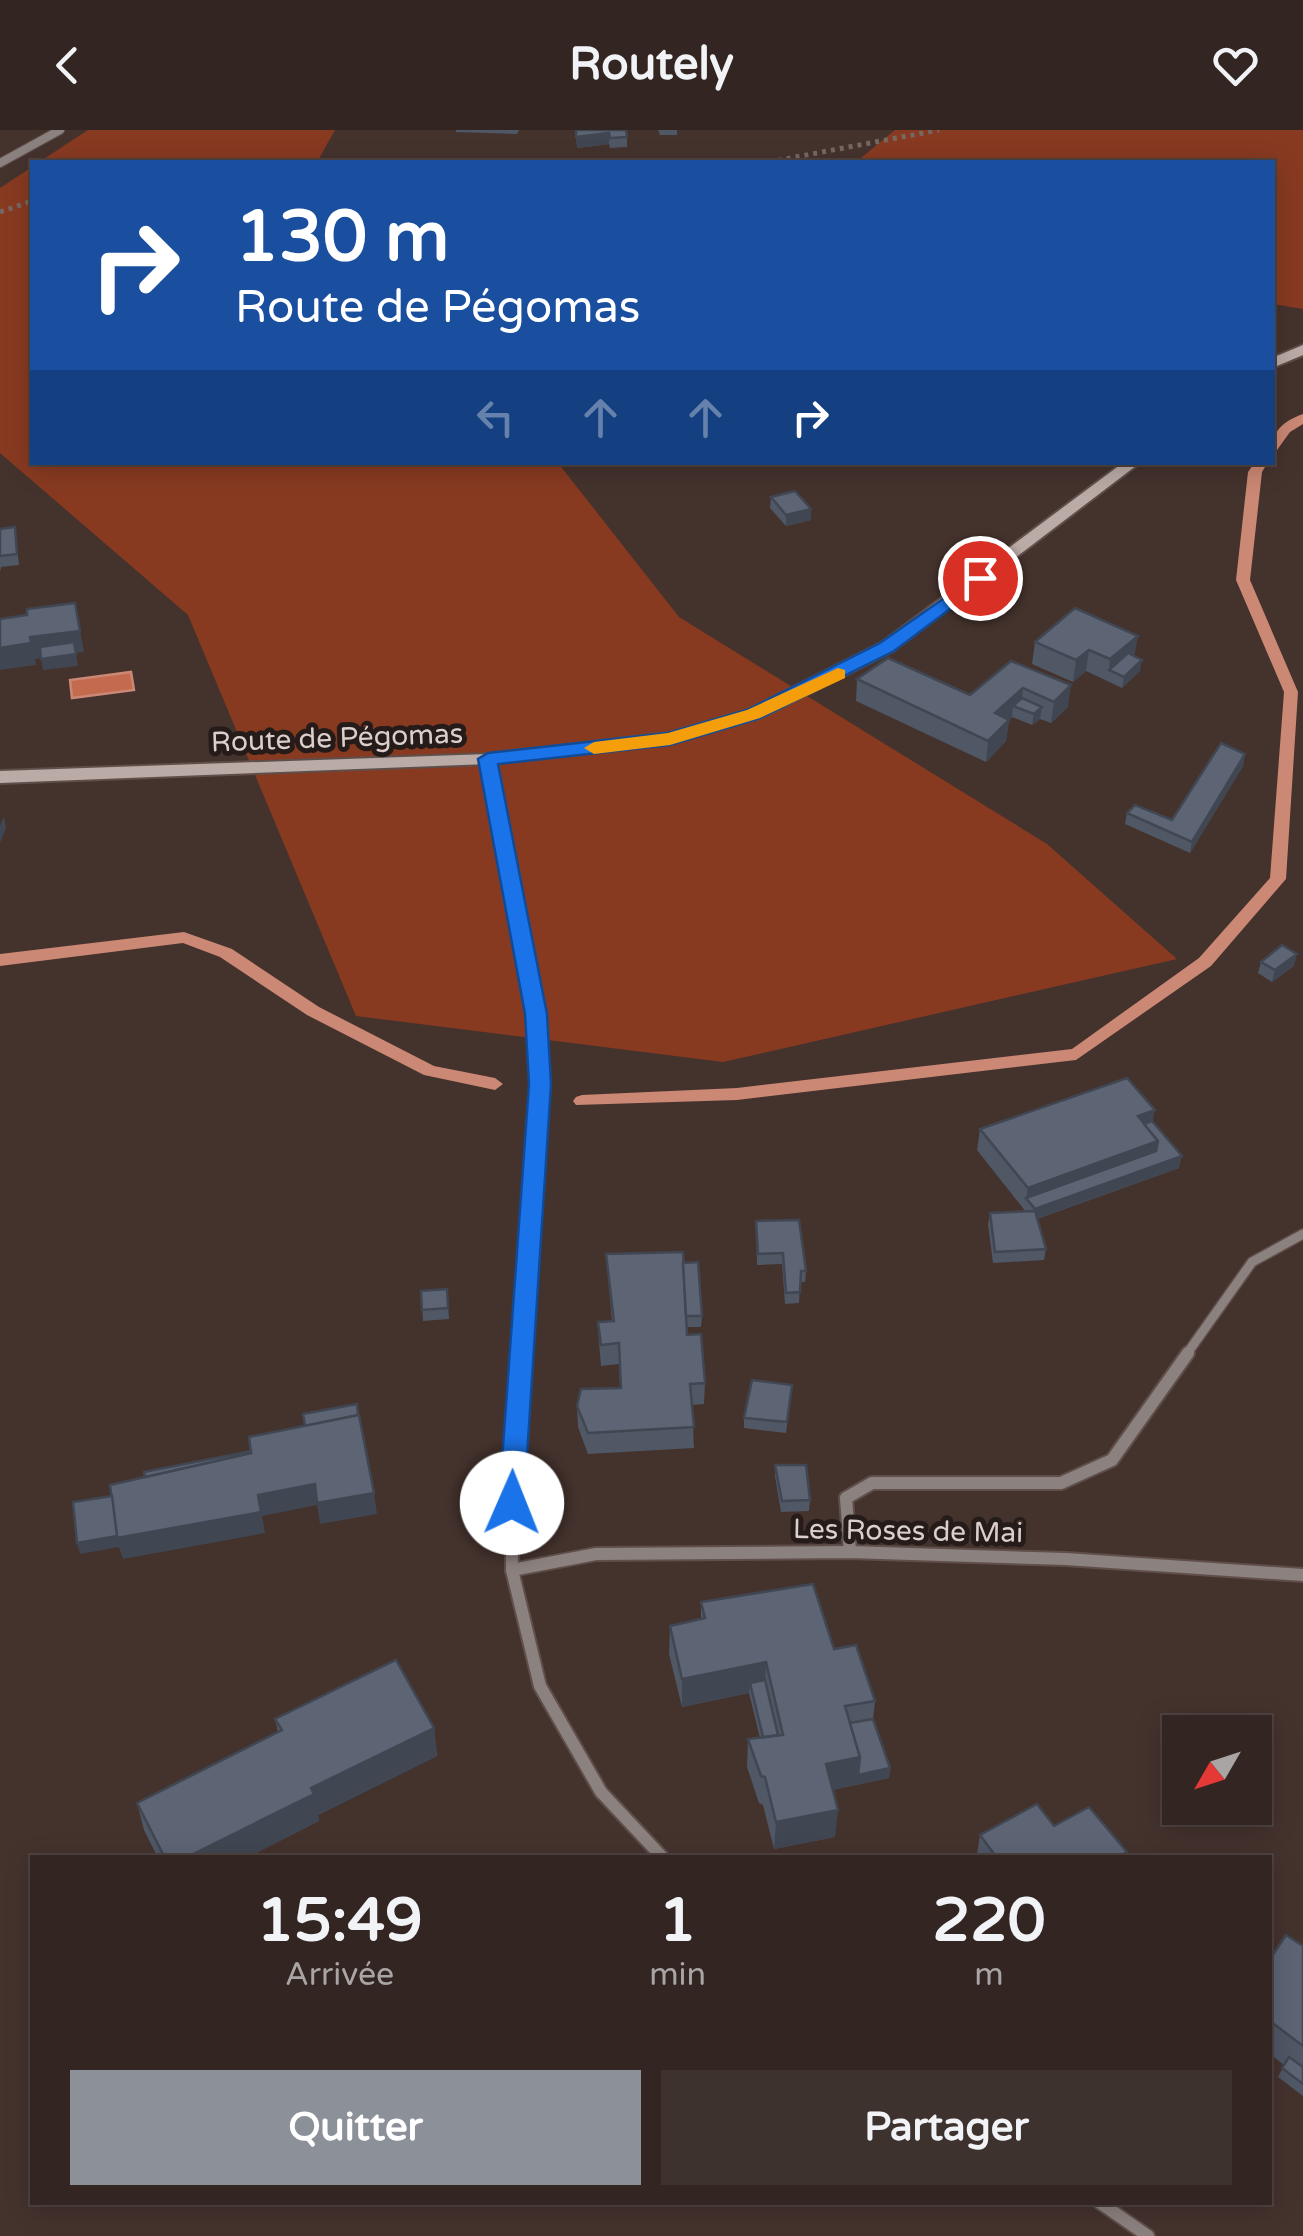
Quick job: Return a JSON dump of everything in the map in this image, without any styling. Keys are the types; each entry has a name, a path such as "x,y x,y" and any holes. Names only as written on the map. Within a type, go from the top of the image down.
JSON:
{"main road":[{"path":"1275,363 1303,349"},
{"name":"Route de Pégomas","path":"0,778 488,759 670,738 754,714 887,647 1130,465"}],"street":[{"path":"0,164 60,130"},
{"path":"488,759 536,1014 540,1084 512,1469 512,1570 540,1686 601,1792 660,1855"},
{"path":"850,1552 846,1498 872,1484 1060,1483 1112,1460 1252,1262 1303,1234"},
{"name":"Les Roses de Mai","path":"512,1570 596,1554 850,1552 1066,1559 1303,1575"},
{"path":"1103,2205 1148,2236"}],"path":[{"path":"780,160 940,130"},
{"path":"0,212 30,201"}],"shaded area":[{"path":"88,130 335,130 318,160 42,160"},
{"path":"895,130 1303,130 1303,309 1275,304 1275,160 858,160"},
{"path":"30,168 30,465 560,465 679,617 1047,844 1177,959 723,1062 356,1016 188,615 0,453 0,188"},
{"path":"131,672 134,690 72,698 70,680"}],"building":[{"path":"576,130 626,130 627,137 610,138 609,133 576,137"},
{"path":"795,491 811,509 786,515 771,497"},
{"path":"15,527 17,554 0,556 0,529"},
{"path":"75,603 80,631 30,637 31,643 0,648 0,619 27,615 27,609"},
{"path":"1075,608 1138,636 1110,659 1089,650 1076,660 1035,642"},
{"path":"74,642 76,654 41,659 40,647"},
{"path":"1128,653 1142,660 1124,677 1109,670"},
{"path":"888,658 970,695 1011,661 1071,685 1054,702 1023,688 995,713 1009,720 988,741 857,679"},
{"path":"1022,698 1042,707 1034,714 1013,706"},
{"path":"1221,743 1245,754 1192,842 1127,813 1135,805 1172,820"},
{"path":"1282,945 1297,954 1275,970 1261,962"},
{"path":"1127,1078 1155,1110 1138,1116 1158,1141 1028,1188 980,1129"},
{"path":"1152,1121 1182,1156 1035,1209 1026,1198 1156,1151 1158,1141 1144,1124"},
{"path":"1035,1211 1046,1249 995,1252 990,1213"},
{"path":"799,1220 806,1271 801,1271 800,1292 786,1293 783,1253 758,1254 756,1221"},
{"path":"683,1252 687,1335 701,1334 705,1383 690,1384 694,1427 588,1433 577,1406 581,1389 621,1388 619,1343 601,1345 598,1322 614,1321 606,1254"},
{"path":"698,1262 702,1316 686,1316 683,1263"},
{"path":"447,1289 448,1308 422,1310 421,1291"},
{"path":"752,1380 792,1385 787,1422 744,1418"},
{"path":"357,1404 358,1415 305,1426 303,1414"},
{"path":"359,1415 374,1493 317,1503 315,1484 258,1495 261,1512 117,1538 110,1485 251,1453 249,1437"},
{"path":"251,1453 145,1477 144,1472"},
{"path":"775,1465 806,1465 810,1500 782,1501"},
{"path":"112,1496 117,1536 77,1543 73,1502"},
{"path":"813,1584 834,1649 856,1645 875,1701 845,1706 860,1757 826,1764 838,1810 776,1822 765,1777 761,1776 748,1739 783,1735 766,1662 682,1679 670,1626 705,1618 701,1602"},
{"path":"396,1660 434,1728 311,1788 314,1794 191,1855 163,1855 137,1803 282,1730 275,1719"},
{"path":"765,1680 778,1735 763,1737 750,1683"},
{"path":"873,1719 890,1768 858,1775 860,1757 850,1723"},
{"path":"1037,1804 1054,1826 1089,1807 1127,1852 995,1855 980,1835"},
{"path":"1286,1935 1303,1946 1303,2046 1272,2023 1272,1956"},
{"path":"1289,2057 1303,2067 1303,2084 1282,2068"}],"waterway":[{"path":"1275,443 1285,429 1303,418"},
{"path":"582,1101 737,1094 1076,1054 1205,962 1278,879 1291,692 1243,580 1255,472 1260,465"},
{"path":"0,960 184,937 226,953 313,1011 430,1071 495,1084"}],"slow traffic":[{"path":"594,748 670,738 754,714 838,674"}],"route":[{"path":"512,1503 540,1084 536,1014 488,759 670,738 754,714 887,647 980,578"}]}
